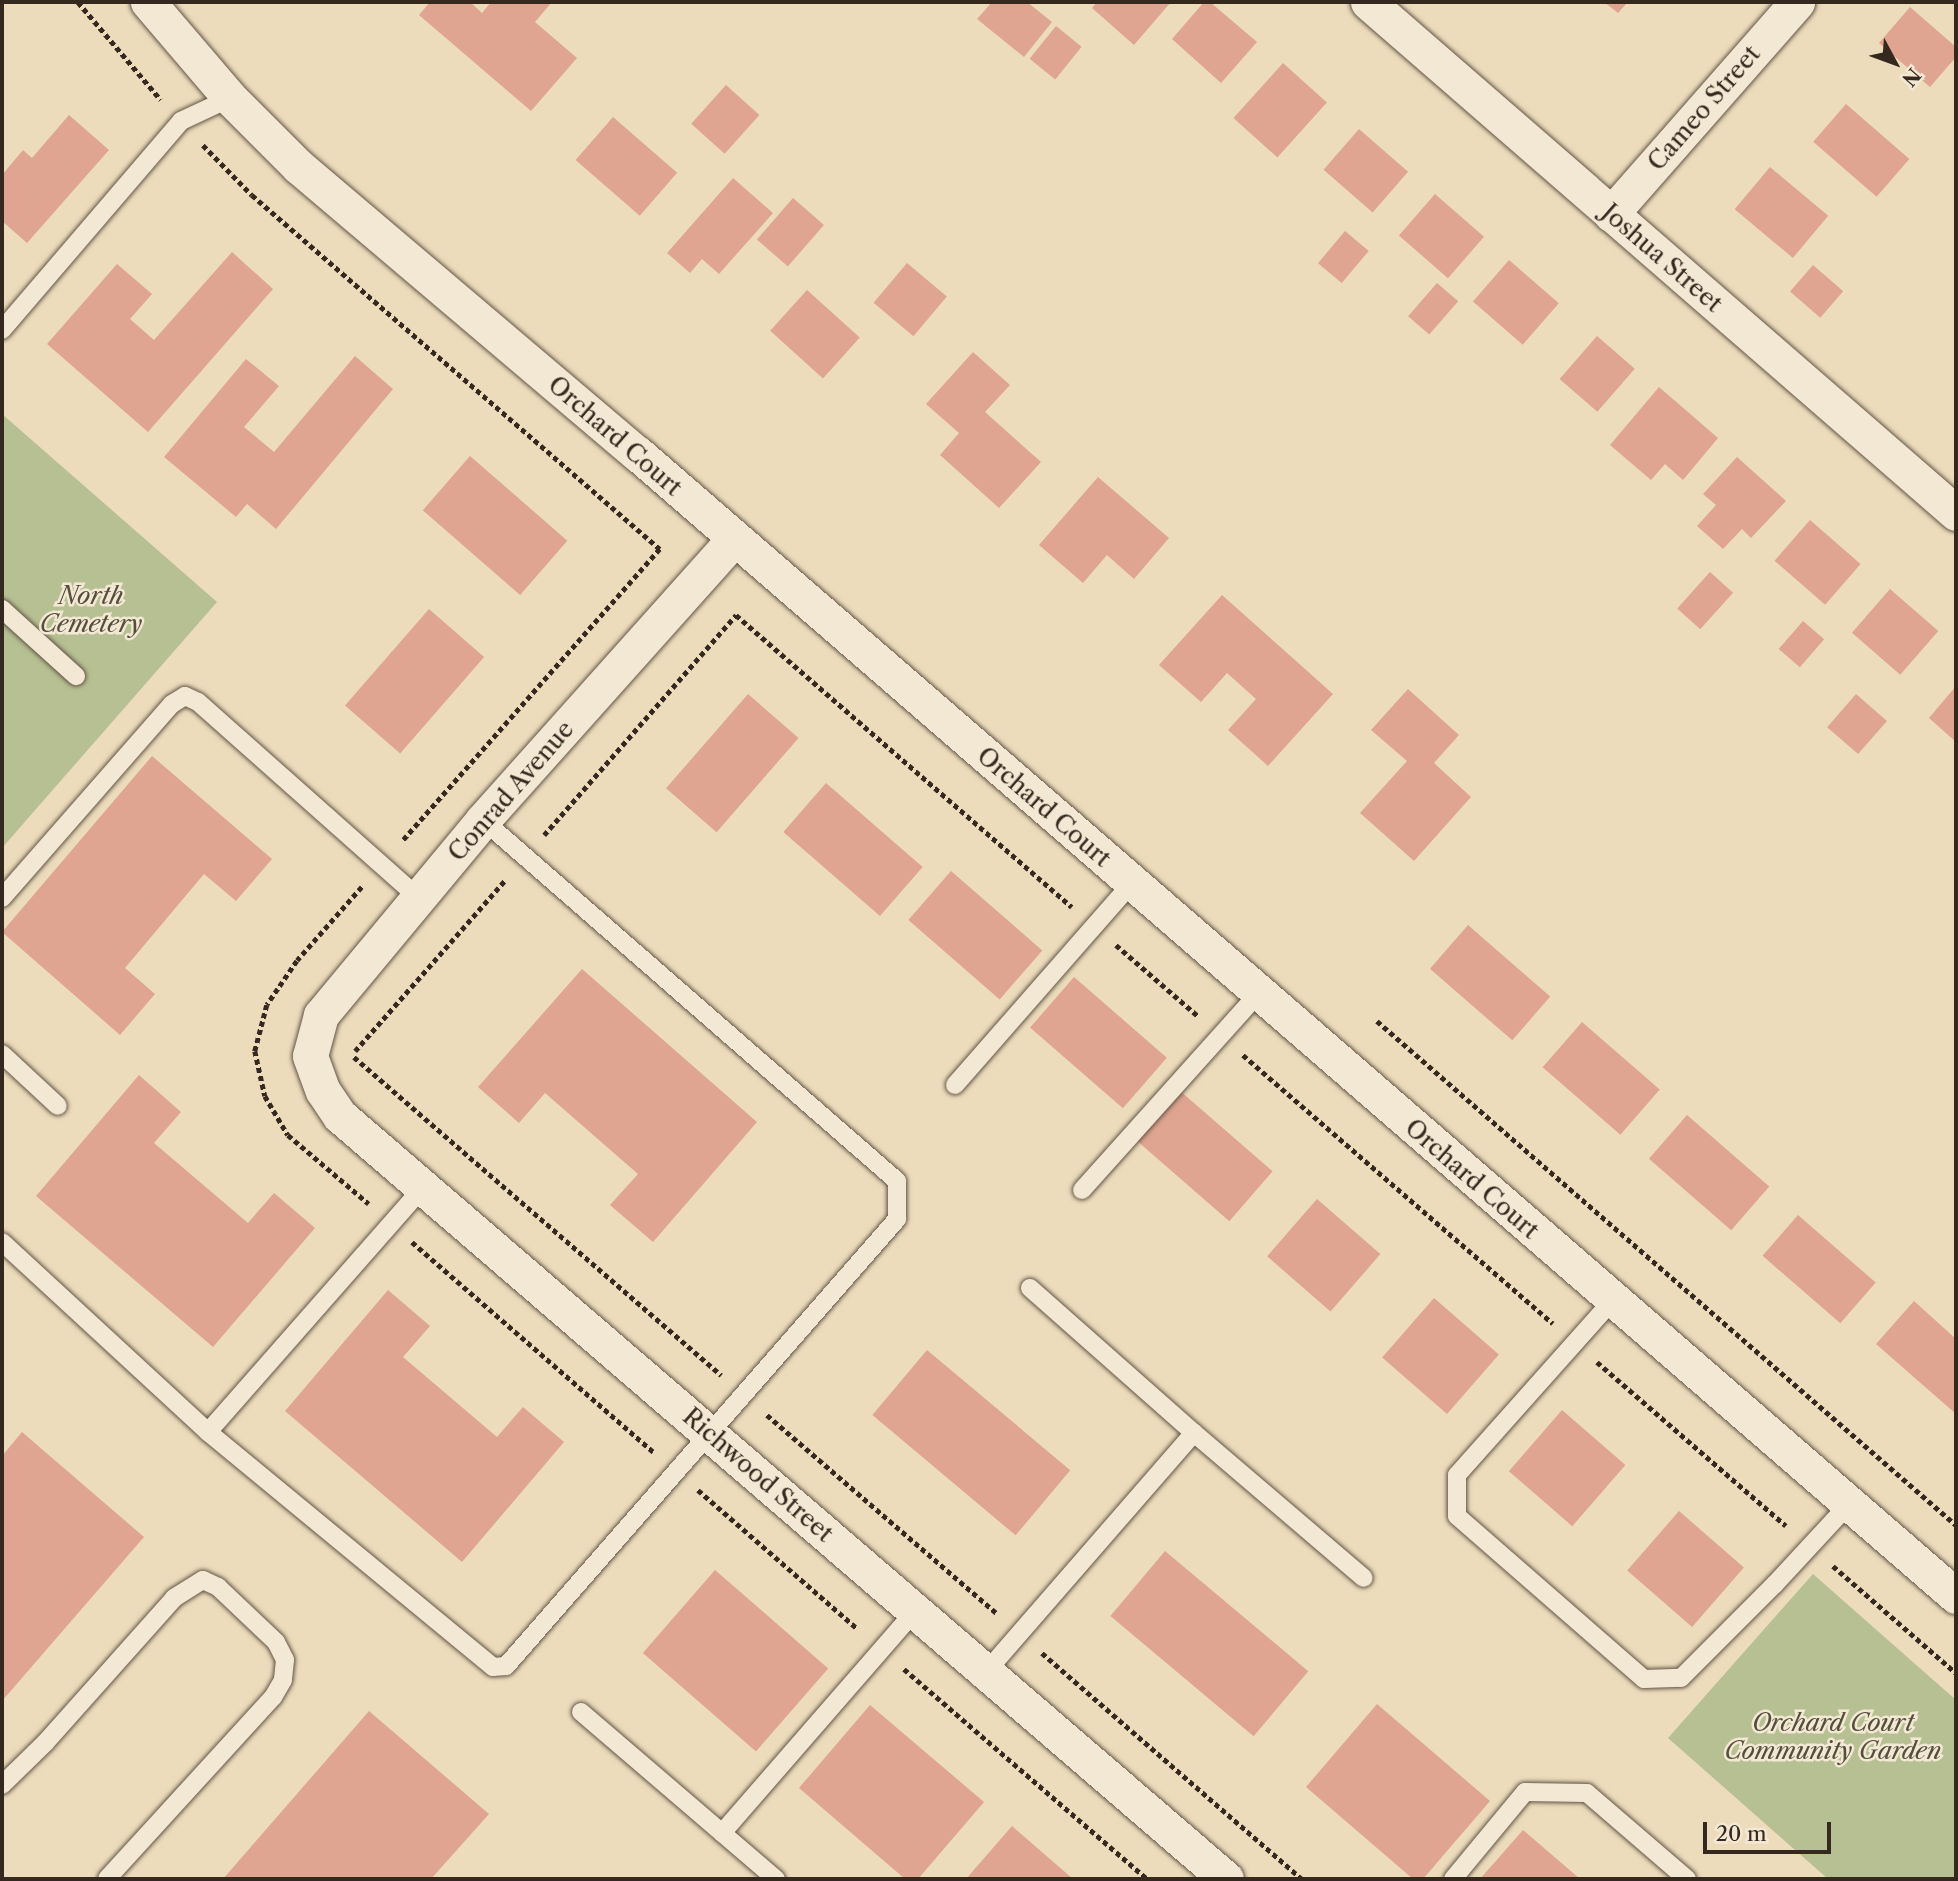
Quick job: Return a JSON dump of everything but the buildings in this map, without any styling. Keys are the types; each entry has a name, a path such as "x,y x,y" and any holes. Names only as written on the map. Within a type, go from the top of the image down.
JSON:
{"street":[{"name":"Orchard Court","path":"148,2 230,98 299,167 734,539 1956,1596"},
{"name":"Joshua Street","path":"1368,2 1956,513"},
{"name":"Cameo Street","path":"1611,214 1797,2"},
{"name":"Conrad Avenue","path":"310,1056 321,1015 483,820 734,539"},
{"name":"Richwood Street","path":"310,1056 323,1091 340,1116 1226,1879"}],"lane":[{"path":"2,330 181,121 230,98"},
{"path":"2,609 76,677"},
{"path":"2,898 172,704 185,696 198,702 419,898"},
{"path":"2,1242 208,1432 493,1667 506,1666 897,1219 897,1181 483,820"},
{"path":"955,1085 1132,883"},
{"path":"1083,1191 1259,993"},
{"path":"2,1054 58,1105"},
{"path":"208,1432 423,1187"},
{"path":"1030,1288 1364,1578"},
{"path":"1612,1301 1457,1475 1457,1516 1644,1679 1681,1678 1849,1504"},
{"path":"986,1672 1194,1433"},
{"path":"2,1785 46,1743 173,1598 203,1580 218,1587 276,1642 285,1660 283,1680 273,1697 107,1879"},
{"path":"722,1833 916,1610"},
{"path":"580,1712 776,1879"},
{"path":"1453,1879 1525,1792 1537,1792 1587,1793 1687,1879"}],"path":[{"path":"78,2 181,121 252,195 660,549 297,961 267,1004 255,1051 265,1096 288,1135 1147,1879"},
{"path":"1302,1879 351,1055 736,615 1956,1673"},
{"path":"1377,1021 1956,1525"}],"green space":[{"name":"North Cemetery","path":"2,414 217,602 2,848"},
{"name":"Orchard Court Community Garden","path":"1813,1574 1956,1700 1956,1879 1828,1879 1668,1738"}]}
